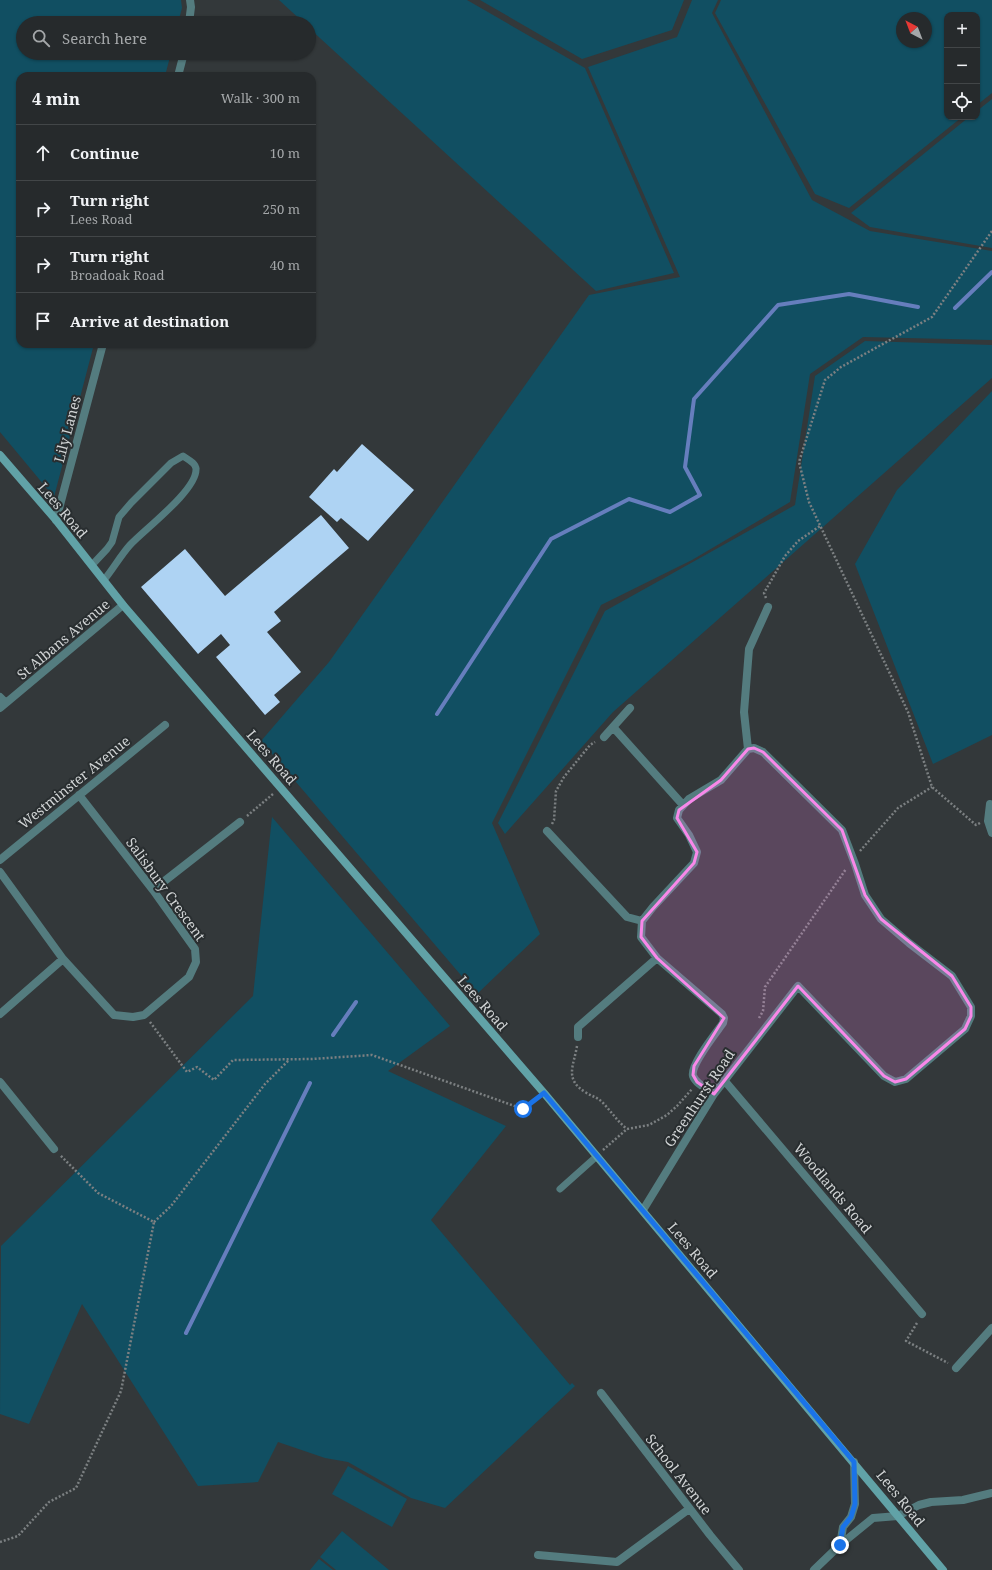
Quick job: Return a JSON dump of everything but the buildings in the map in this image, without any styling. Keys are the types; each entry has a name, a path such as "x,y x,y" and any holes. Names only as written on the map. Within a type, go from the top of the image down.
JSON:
{"main road":[{"name":"Lees Road","path":"0,455 56,520 124,605 643,1210 943,1570"}],"street":[{"path":"190,0 190,16"},
{"path":"179,72 182,60"},
{"name":"Lily Lanes","path":"56,520 102,348"},
{"name":"St Albans Avenue","path":"2,703 124,605"},
{"path":"748,749 744,712 749,649 768,606"},
{"path":"604,737 630,708"},
{"name":"Westminster Avenue","path":"0,860 165,725"},
{"path":"613,727 683,805"},
{"path":"714,1094 697,1082 693,1075 694,1066 723,1022 724,1018 722,1014 657,958 641,937 642,922 653,907 694,863 697,852 689,835 677,818 679,810 689,800 721,780 748,749 754,748 763,752 842,830 853,858"},
{"name":"Salisbury Crescent","path":"79,795 153,890 195,949 196,962 189,977 144,1015"},
{"path":"990,804 988,821 992,833"},
{"path":"153,890 240,822"},
{"path":"547,831 627,917 642,922"},
{"name":"Greenhurst Road","path":"643,1210 714,1094 798,986 884,1076 894,1082 906,1079 964,1029 971,1016 971,1007 952,976 881,919 865,896 853,858"},
{"path":"0,872 63,959 114,1015 133,1017 144,1015"},
{"path":"578,1037 578,1027 657,958"},
{"path":"0,1014 63,959"},
{"name":"Woodlands Road","path":"724,1080 922,1314"},
{"path":"0,1082 54,1148"},
{"path":"956,1368 992,1328"},
{"name":"School Avenue","path":"601,1394 738,1570"},
{"path":"840,1545 843,1527 851,1517 855,1504 854,1462"},
{"path":"814,1570 840,1545 873,1518 898,1516 919,1505 931,1502 963,1500 992,1493"},
{"path":"538,1555 617,1562 689,1509"}],"lane":[{"path":"92,565 112,542 119,517 131,502 158,475 171,463 183,456 194,464 196,469 191,485 142,535 130,545 104,580"},
{"path":"560,1189 597,1156"}],"path":[{"path":"988,821 976,825 932,787 908,712 809,502 799,462 824,380 842,367 932,317 992,231"},
{"path":"768,606 764,593 785,556 798,541 820,526"},
{"path":"547,831 554,820 556,791 564,777 590,745 604,737"},
{"path":"754,1024 763,1012 765,987 853,858 898,808 932,787"},
{"path":"252,812 263,802"},
{"path":"144,1015 187,1072 196,1067 214,1080 233,1060 289,1060 372,1055 523,1109 544,1093"},
{"path":"578,1037 571,1069 573,1079 581,1089 602,1102 620,1124 627,1129"},
{"path":"0,1542 18,1536 49,1502 76,1488 121,1391 154,1222 171,1206 265,1084 289,1060"},
{"path":"597,1156 627,1129 649,1125 667,1115 677,1106 697,1082"},
{"path":"54,1148 98,1193 154,1222"},
{"path":"922,1314 906,1341 956,1368"}],"highlighted area":[{"path":"754,748 763,752 842,830 865,895 881,919 952,976 971,1007 971,1016 965,1029 906,1079 895,1082 884,1076 798,986 714,1094 697,1082 693,1075 694,1066 724,1018 657,958 641,937 642,921 694,863 697,852 677,818 679,810 721,780 748,749"}],"shaded area":[{"path":"0,0 181,0 182,8 180,16 16,16 16,60 169,60 166,72 16,72 16,348 93,348 54,497 0,432"},
{"path":"279,0 467,0 585,68 674,273 596,291 316,34 316,16 296,16"},
{"path":"480,0 684,0 672,30 582,59"},
{"path":"692,0 718,0 712,13 812,200 870,231 992,251 992,340 863,337 810,374 790,502 692,560 601,605 492,823 540,934 477,994 261,741 329,662 589,295 680,277 588,67 677,37"},
{"path":"721,0 992,0 992,93 980,103 980,12 944,12 944,120 958,120 849,208 815,194 715,13"},
{"path":"992,99 992,248 870,227 851,213 965,120 980,120 980,109"},
{"path":"865,341 992,345 992,378 613,712 505,834 498,823 605,611 795,505 815,376"},
{"path":"992,391 992,735 933,764 855,564 897,490"},
{"path":"272,817 450,1026 388,1071 506,1126 431,1220 570,1385 572,1383 575,1386 445,1508 411,1498 348,1462 325,1458 278,1442 258,1482 198,1486 82,1304 29,1424 0,1414 1,1246 253,996"},
{"path":"348,1466 407,1499 392,1527 332,1494"},
{"path":"342,1531 389,1570 336,1570 320,1557"},
{"path":"319,1559 333,1570 310,1570"}],"waterway":[{"path":"955,308 992,272"},
{"path":"437,714 551,539 629,499 670,512 700,495 685,467 694,399 778,305 849,294 918,307"},
{"path":"333,1035 356,1002"},
{"path":"186,1333 310,1083"}],"route":[{"path":"523,1109 544,1093 854,1462 855,1504 851,1517 843,1527 840,1545"}]}
